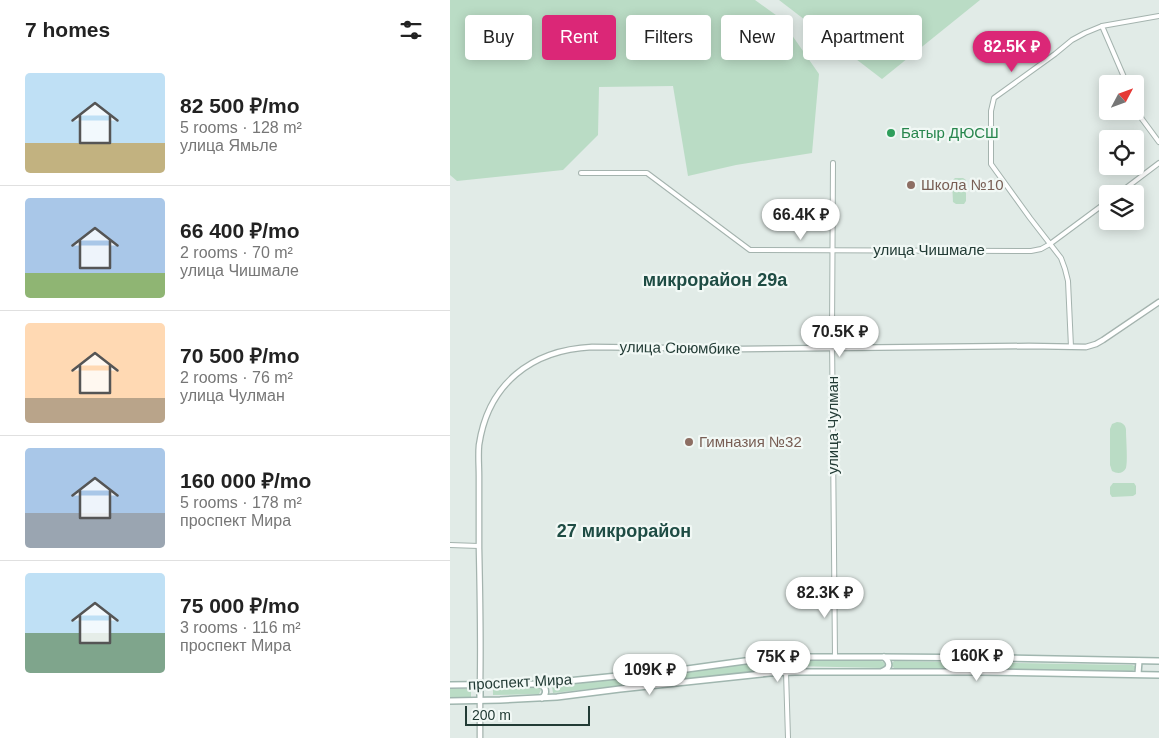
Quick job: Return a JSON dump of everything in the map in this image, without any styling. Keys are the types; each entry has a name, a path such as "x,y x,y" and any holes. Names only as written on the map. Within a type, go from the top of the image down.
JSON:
{"main road":[{"name":"проспект Мира","path":"450,685 538,684 788,657 1159,661"},
{"path":"786,672 782,668 781,663 783,659 788,657"},
{"path":"883,672 889,664 884,657"},
{"path":"1138,661 1138,674"},
{"name":"проспект Мира","path":"450,700 480,701 557,698 620,689 786,672 981,672 1159,675"},
{"path":"538,684 544,687 546,691 544,696 539,698"},
{"path":"480,685 480,701"}],"street":[{"path":"1071,347 1068,281 1065,269 1061,258 991,164 990,111 994,98 1072,40 1102,26 1159,16"},
{"path":"1102,26 1123,75"},
{"path":"1143,120 1159,142"},
{"name":"улица Чулман","path":"833,163 835,657"},
{"path":"1130,185 1159,163"},
{"name":"улица Чишмале","path":"581,173 647,173 750,250 1031,251 1041,249 1050,244 1099,208"},
{"name":"улица Сююмбике","path":"480,685 479,447 483,426 498,394 515,376 537,360 554,353 592,347 1086,347 1096,344 1159,302"},
{"path":"450,544 479,546"},
{"path":"786,672 788,738"},
{"path":"480,701 480,738"}],"green space":[{"path":"450,0 755,0 776,15 721,15 721,60 793,60 793,37 803,51 803,60 809,60 819,74 812,153 736,165 688,176 673,86 599,87 598,135 563,170 457,181 450,175"},
{"path":"779,0 980,0 922,47 922,15 803,15 803,18"},
{"path":"857,60 906,60 882,79"},
{"path":"955,178 966,180 966,201 964,204 953,202 952,181"},
{"path":"1117,422 1123,424 1126,428 1127,455 1126,468 1118,473 1112,471 1110,465 1110,429 1112,424"},
{"path":"1113,483 1134,483 1136,494 1133,496 1112,497 1110,487"},
{"path":"791,660 881,661 885,664 881,668 793,666 790,664"},
{"path":"894,661 1132,665 1136,668 1132,671 894,668 891,664"},
{"path":"774,662 778,665 774,669 553,693 552,686 624,675"},
{"path":"539,687 541,690 539,694 493,695 493,688"},
{"path":"450,689 471,689 471,697 450,697"}],"place":[{"name":"Батыр ДЮСШ","path":"891,133"},
{"name":"Школа №10","path":"911,185"},
{"name":"Гимназия №32","path":"689,442"}],"district":[{"name":"микрорайон 29а","path":"715,280"},
{"name":"27 микрорайон","path":"624,531"}]}
